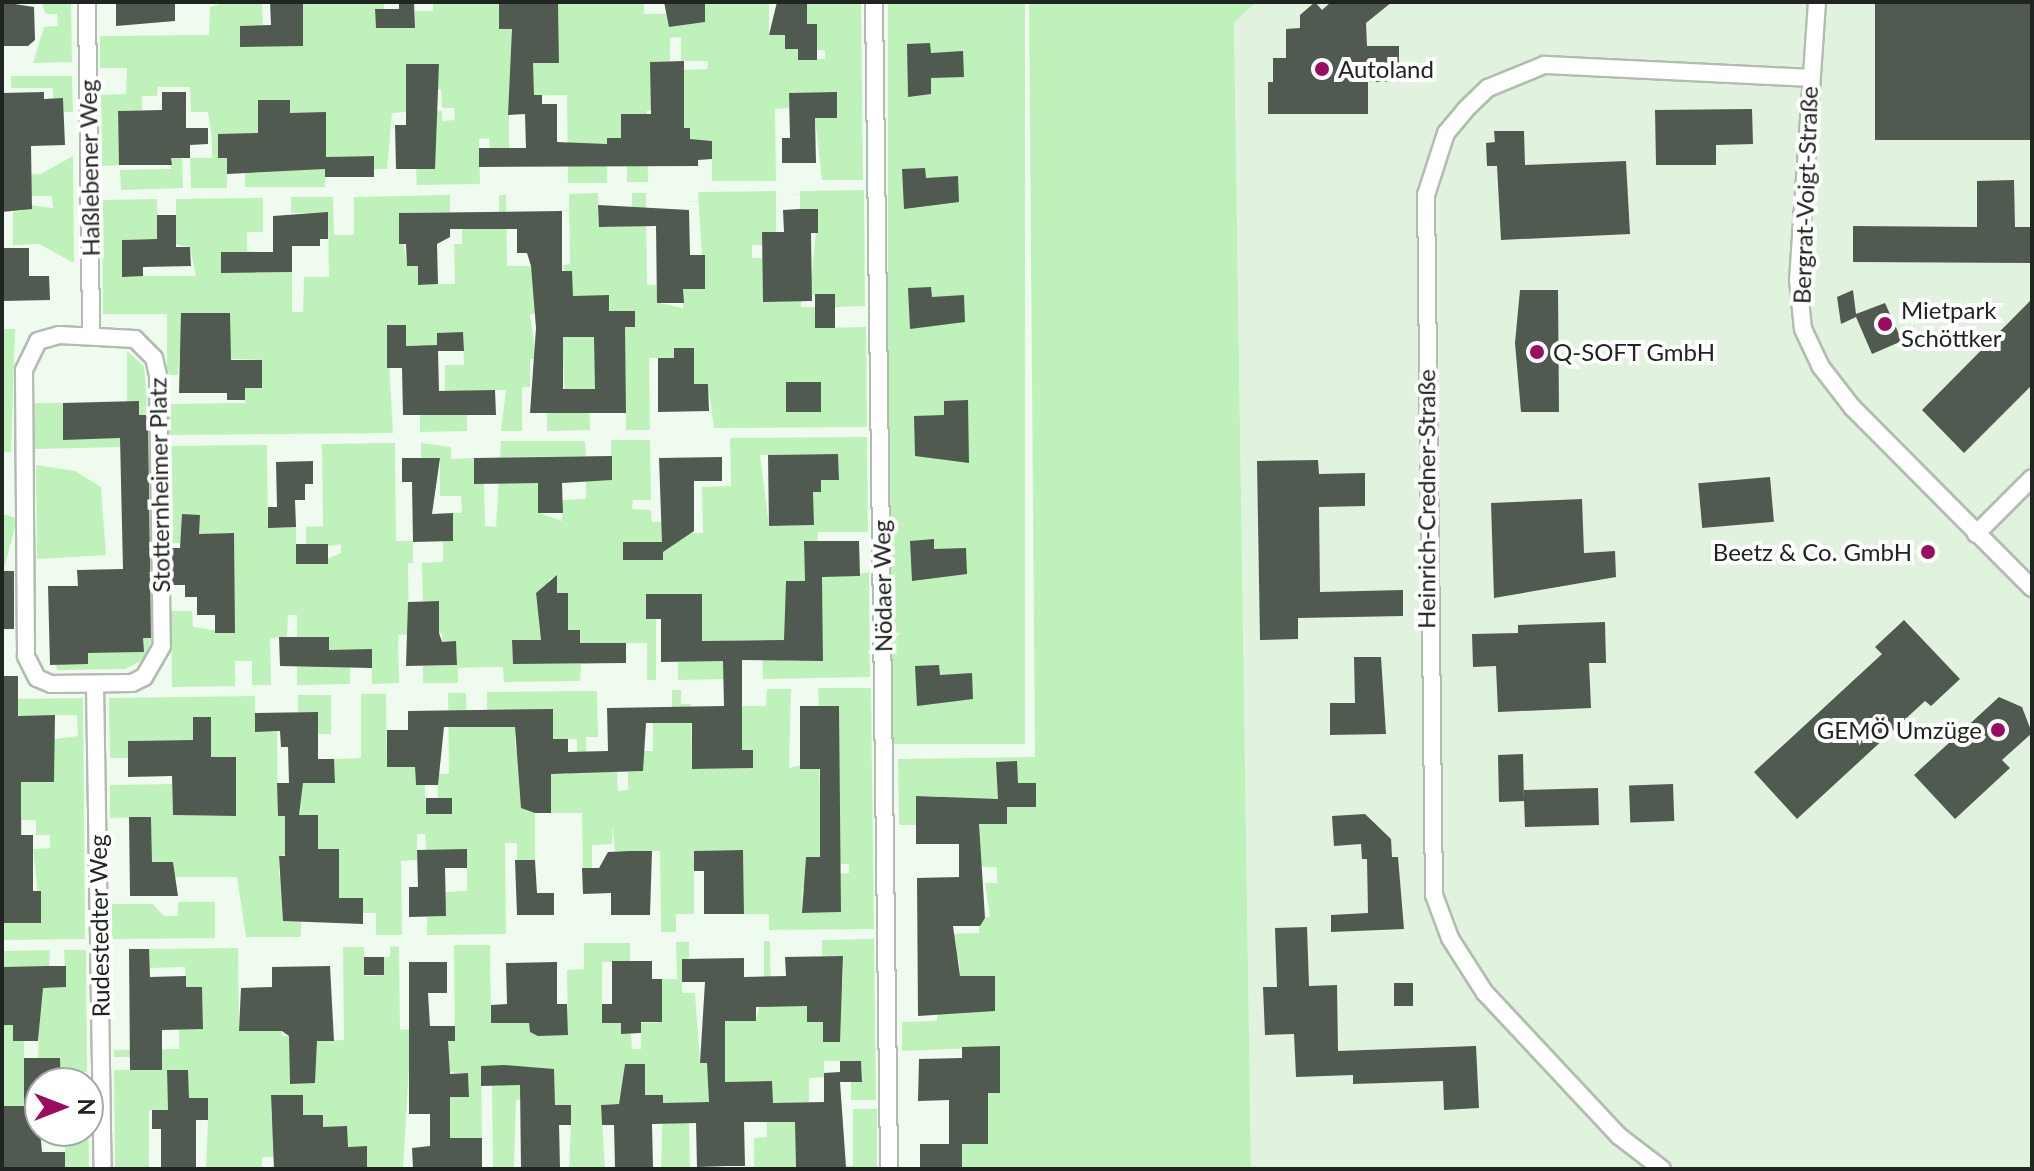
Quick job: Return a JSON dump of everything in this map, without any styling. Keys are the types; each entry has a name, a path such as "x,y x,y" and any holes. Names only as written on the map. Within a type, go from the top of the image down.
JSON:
{"street":[{"name":"Haßlebener Weg","path":"87,2 91,335"},
{"name":"Nödaer Weg","path":"874,2 889,1169"},
{"name":"Bergrat-Voigt-Straße","path":"1817,2 1809,78 1798,280 1803,329 1821,367 1852,407 2032,588"},
{"name":"Heinrich-Credner-Straße","path":"1662,1169 1619,1136 1485,993 1450,938 1434,895 1426,195 1446,133 1465,110 1488,88 1544,65 1809,78"},
{"name":"Stotternheimer Platz","path":"91,335 135,339 156,367 162,646 144,677 95,684 37,678 26,641 24,370 38,341 91,335"},
{"path":"1976,534 2032,478"},
{"name":"Rudestedter Weg","path":"95,684 103,1169"}],"shaded area":[{"path":"1257,2 2032,2 2032,1169 1251,1169 1234,21"}],"green space":[{"path":"41,2 71,2 72,62 33,63 44,27 58,26 57,14 46,14"},
{"path":"226,2 262,2 263,25 240,26 240,46 277,46 303,2 384,2 384,9 375,10 376,28 415,28 415,11 433,11 433,2 516,2 499,4 499,29 522,29 559,62 558,2 644,2 644,14 669,14 670,27 705,22 705,2 769,2 769,35 785,35 786,49 798,49 798,60 825,59 825,50 817,50 817,25 807,24 807,2 861,2 863,180 822,180 815,118 836,93 790,93 789,108 775,109 776,181 712,181 712,141 690,139 690,128 680,128 681,70 707,69 708,61 681,61 681,37 670,38 670,61 650,62 657,110 647,111 648,182 627,182 627,138 608,138 607,144 588,144 607,166 607,183 568,183 567,95 509,96 509,148 490,148 489,138 479,139 480,184 417,185 416,169 435,168 435,130 426,112 442,111 442,121 455,120 454,108 442,108 441,89 424,89 424,73 439,73 439,64 406,65 406,112 392,113 387,169 374,169 374,156 326,157 325,187 245,187 244,134 228,134 227,188 191,188 190,158 212,158 212,140 208,112 191,112 190,87 158,87 157,96 142,96 142,110 118,111 119,165 102,166 101,95 126,94 127,68 100,68 100,36 209,35 210,7","holes":["258,100 289,100 290,113 326,113 326,130 308,130"]},
{"path":"888,2 1025,2 1025,744 888,744"},
{"path":"1029,2 1257,2 1234,22 1251,1169 948,1169 948,1144 988,1143 988,1093 1000,1093 1000,1047 902,1051 902,1022 937,1021 938,1011 995,1011 995,976 960,976 959,959 953,959 943,934 979,933 979,918 990,917 985,883 997,883 997,867 979,867 979,824 1007,824 1006,799 967,799 940,810 940,796 916,796 916,825 899,825 898,759 1035,757"},
{"path":"11,76 72,76 73,112 64,112 63,98 53,98 53,88 11,88"},
{"path":"171,153 182,153 183,188 121,190 120,170 171,169"},
{"path":"73,156 74,263 39,244 13,245 13,212 22,211 23,204 53,208 52,196 13,196 12,175 41,174"},
{"path":"864,190 865,306 835,307 834,294 801,295 801,307 815,307 815,328 866,327 867,427 714,428 708,384 694,384 694,348 675,348 674,358 649,358 650,430 626,430 625,357 595,357 597,393 589,393 590,430 547,431 547,413 566,413 563,358 530,359 530,387 522,387 522,431 501,431 506,390 495,390 467,391 467,431 420,432 420,415 445,415 445,365 464,365 463,333 438,333 437,351 419,351 419,345 406,346 405,325 387,325 393,433 169,435 168,404 245,403 245,388 262,360 179,357 178,375 167,375 167,314 103,314 102,200 157,199 158,232 176,232 176,199 263,198 263,232 247,232 247,251 255,252 256,273 292,272 292,312 303,312 304,277 329,277 328,213 291,213 291,197 333,197 334,235 354,235 354,197 450,195 450,212 399,213 407,266 418,266 419,285 455,284 454,244 462,244 462,229 499,229 499,195 506,195 507,266 536,266 572,284 572,271 564,271 563,265 570,264 569,194 598,193 599,227 632,226 632,193 646,193 647,285 673,285 660,303 683,308 683,289 704,289 698,192 776,191 776,232 762,232 762,245 752,245 752,258 768,258 763,302 812,273 818,210 800,209 800,191","holes":["143,239 190,247 196,276 122,276 122,240","593,296 609,296 610,326 584,337 569,337 569,328 556,332 536,356 530,315","821,382 821,412 787,412 787,383"]},
{"path":"2,329 15,329 11,452 2,452"},
{"path":"127,351 144,366 148,415 139,415 127,402"},
{"path":"35,403 63,403 64,439 120,438 120,447 35,449"},
{"path":"867,437 868,532 818,532 817,546 804,546 805,568 840,567 841,577 869,572 870,677 763,679 762,640 742,640 723,641 724,679 678,680 678,662 695,661 702,618 701,594 677,594 646,595 646,619 656,619 656,680 647,680 647,643 602,643 602,663 581,664 580,681 504,682 503,667 486,667 458,668 458,683 423,683 423,666 457,665 456,642 442,642 442,633 433,633 439,602 423,601 422,563 443,562 443,541 453,541 453,513 462,513 461,496 440,496 440,458 421,458 421,443 451,447 451,459 474,458 484,484 485,526 496,527 501,441 585,441 586,456 506,457 507,483 538,483 539,513 562,521 563,500 586,499 586,481 612,480 611,440 650,440 651,500 633,500 632,509 651,510 652,522 662,522 665,544 676,543 676,533 703,533 702,487 731,486 730,438","holes":["838,454 839,480 821,480 821,492 813,492 813,525 769,526 760,455","556,578 557,593 568,594 560,631 580,631 580,664 513,664 512,640 541,640 536,594 549,593 549,579","786,581 822,581 823,661 785,661"]},
{"path":"395,443 396,541 413,541 413,563 408,563 409,634 398,635 399,683 372,684 371,650 350,650 350,684 297,685 297,666 329,665 329,638 297,638 297,615 288,615 287,637 270,638 271,685 252,685 252,661 235,661 235,686 172,687 171,611 192,611 193,627 234,633 234,534 222,533 222,543 169,543 168,446 267,445 268,527 296,519 296,564 315,564 341,553 341,544 306,550 306,527 323,526 322,444"},
{"path":"36,465 75,471 101,487 106,555 37,559"},
{"path":"2,514 17,518 2,573"},
{"path":"143,638 152,638 145,659 125,669 57,670 56,664 88,664 88,653 143,652"},
{"path":"818,688 871,688 874,929 769,930 769,914 744,914 743,850 694,851 694,914 676,914 676,932 661,932 660,851 615,851 612,824 612,844 592,845 592,868 583,868 582,813 551,813 551,802 535,803 535,860 517,860 517,843 505,843 506,934 427,935 427,917 445,916 445,892 467,891 467,850 426,850 425,834 417,834 417,860 401,861 402,935 376,935 376,913 363,913 363,898 344,898 344,917 316,876 339,875 339,849 299,849 279,857 279,876 290,876 282,891 283,920 301,921 301,937 246,937 237,877 174,877 152,862 151,817 110,818 110,785 172,784 173,815 236,816 235,757 179,757 178,740 128,741 128,758 110,758 109,698 255,696 255,731 277,732 278,816 299,815 299,783 334,783 334,759 361,758 361,694 386,694 387,767 415,767 416,784 425,785 426,814 452,813 451,798 438,798 437,774 449,774 448,693 466,693 467,727 487,726 487,692 597,691 598,737 586,737 587,772 617,772 618,791 628,790 628,772 643,771 643,751 653,751 653,723 672,723 672,690 681,690 681,704 691,704 692,769 753,768 753,750 737,750 741,706 766,706 767,689 791,689 789,768 819,761 820,793 839,729 839,706 819,706","holes":["515,710 553,710 553,739 577,739 577,759 568,774 554,774 515,748","840,798 836,864 849,864 849,873 840,874 841,912 803,913 802,889 821,889 806,857 820,857 820,799"]},
{"path":"298,695 331,695 331,734 318,734 317,712 298,712"},
{"path":"83,698 85,939 2,940 2,813 21,812 21,782 54,781 48,740 78,736 77,715 2,716 2,699","holes":["22,820 36,820 36,835 50,835 50,848 33,849 41,922 4,923 3,850 22,850"]},
{"path":"178,902 215,902 215,938 112,939 112,904 153,904 164,916 178,916"},
{"path":"874,939 876,1100 851,1100 851,1082 862,1081 861,1061 824,1061 824,1077 809,1078 809,1102 784,1103 815,1121 796,1141 796,1167 853,1166 853,1109 877,1109 877,1169 754,1169 754,1138 767,1137 766,1103 736,1082 725,1082 725,1021 756,1020 764,988 764,941 770,941 771,1006 807,989 823,1022 823,1042 843,981 843,956 822,956 822,940"},
{"path":"676,942 689,942 689,958 682,959 682,993 695,993 700,1062 707,1063 715,1102 679,1103 679,1123 689,1123 690,1169 661,1169 663,1095 645,1095 645,1064 625,1064 619,1104 601,1105 605,1169 569,1169 571,1125 525,1099 516,1100 514,1169 493,1169 492,1086 504,1085 504,1066 481,1066 482,1138 449,1147 450,1097 469,1096 468,1074 409,1067 403,1169 367,1169 366,1146 344,1147 347,1127 323,1127 323,1115 303,1115 303,1095 293,1095 271,1096 271,1115 281,1115 274,1157 262,1157 262,1169 206,1169 208,1120 189,1098 188,1070 167,1070 168,1110 149,1110 149,1169 115,1169 114,1070 139,1070 138,1057 114,1057 114,1050 179,1049 179,1029 203,1029 202,988 186,987 185,967 149,968 149,949 238,948 239,1031 266,1031 282,1009 282,1036 289,1036 303,1083 315,1083 317,1041 344,1040 343,947 364,947 365,976 384,975 384,957 390,957 390,947 399,946 400,1030 437,1026 437,1042 455,1041 454,945 490,945 491,1023 529,1023 530,1032 568,1035 567,970 584,969 584,943 630,943 630,961 602,962 602,1022 621,1016 621,1033 631,1034 632,1049 641,1049 641,1023 662,1022 661,979 677,979"},
{"path":"50,950 48,988 66,987 64,950 86,950 87,1067 61,1067 60,1058 38,1058 42,967 4,967 4,1024 13,1025 13,1041 24,1041 24,1106 2,1106 2,951"},
{"path":"65,1147 89,1147 89,1169 65,1169"}],"building":[{"path":"2,2 34,7 35,40 28,46 2,46"},
{"path":"116,2 175,2 175,21 116,26"},
{"path":"270,2 303,2 303,46 240,47 240,26 271,25"},
{"path":"399,2 414,2 415,28 376,28 375,9 399,9"},
{"path":"558,2 559,63 533,63 534,95 542,95 542,104 557,104 557,142 607,144 607,138 621,138 621,114 651,114 650,62 684,61 684,128 690,128 690,139 712,141 712,159 698,160 698,166 479,167 479,148 526,148 525,114 508,115 512,29 499,29 499,4"},
{"path":"664,2 705,2 705,22 669,27"},
{"path":"777,2 807,2 807,24 817,24 817,60 798,60 798,49 785,49 785,35 769,35"},
{"path":"1315,2 1322,10 1331,2 1392,2 1366,23 1367,46 1399,46 1399,82 1368,82 1368,114 1268,114 1268,82 1273,82 1273,58 1286,58 1286,29 1300,28 1300,15"},
{"path":"1875,2 2032,2 2032,140 1875,140"},
{"path":"930,43 931,53 963,51 964,77 931,78 931,94 908,97 907,44"},
{"path":"406,64 439,64 435,169 396,169 395,125 406,125"},
{"path":"44,92 44,99 63,98 65,145 31,146 32,209 2,212 2,93"},
{"path":"162,92 186,92 186,128 208,128 208,144 190,145 190,158 171,158 172,165 119,165 118,111 162,110"},
{"path":"837,92 837,118 815,118 816,163 782,163 782,138 790,138 789,93"},
{"path":"258,100 290,100 290,113 326,112 326,157 374,156 374,177 325,177 325,169 227,174 227,158 218,158 218,134 258,133"},
{"path":"1752,109 1753,144 1716,145 1716,165 1656,165 1655,110"},
{"path":"1494,131 1524,131 1525,165 1626,161 1630,234 1501,240 1497,166 1487,166 1486,143 1495,142"},
{"path":"925,168 926,178 958,176 959,202 904,209 902,169"},
{"path":"2014,180 2015,227 2032,227 2032,263 1853,262 1853,226 1977,227 1977,181"},
{"path":"598,205 689,210 690,255 705,255 705,289 683,289 684,303 657,303 656,226 599,227"},
{"path":"818,209 818,233 811,233 812,301 763,302 762,232 784,232 783,210"},
{"path":"562,211 562,271 572,271 573,296 609,295 609,311 635,311 635,327 625,327 626,413 530,413 536,328 531,266 527,253 517,253 517,229 450,229 450,237 437,244 438,284 418,285 418,266 407,266 406,244 399,244 399,213","holes":["563,337 594,337 595,389 563,389"]},
{"path":"328,212 328,239 320,239 320,246 292,246 292,272 221,273 221,252 273,252 273,216"},
{"path":"157,215 176,215 176,247 190,247 191,266 143,267 143,276 122,277 122,240 157,239"},
{"path":"2,248 29,248 29,276 49,276 50,300 2,301"},
{"path":"931,287 932,297 964,295 965,322 910,329 908,288"},
{"path":"1520,290 1558,290 1559,412 1521,412 1515,343"},
{"path":"1853,290 1856,314 1885,303 1902,341 1872,354 1856,317 1841,324 1837,297"},
{"path":"815,294 835,294 835,328 815,328"},
{"path":"2032,299 2032,385 1964,453 1922,410"},
{"path":"181,313 230,313 231,360 262,360 262,388 245,388 245,400 227,400 227,393 179,393"},
{"path":"387,325 406,325 406,346 437,345 437,333 463,332 464,351 438,351 439,391 495,390 496,415 403,415 402,368 387,368"},
{"path":"674,348 694,348 694,384 708,384 709,411 658,412 658,358 674,358"},
{"path":"786,382 821,382 821,412 786,412"},
{"path":"968,400 969,463 915,456 914,416 944,415 944,401"},
{"path":"139,401 139,415 148,415 151,638 143,638 144,652 88,653 88,664 50,665 48,586 78,586 77,570 123,569 120,438 63,440 63,403"},
{"path":"838,454 839,480 821,480 821,492 813,492 814,525 769,526 768,455"},
{"path":"612,456 612,480 562,483 563,513 538,513 538,483 474,484 474,458"},
{"path":"722,457 722,481 694,481 694,531 663,552 663,560 623,560 623,542 662,542 659,458"},
{"path":"402,458 440,458 432,514 453,513 453,541 413,542 412,482 402,482"},
{"path":"1318,460 1319,474 1365,473 1365,506 1319,507 1320,592 1403,590 1403,616 1298,618 1298,639 1260,640 1257,461"},
{"path":"313,461 313,484 305,484 305,500 295,500 296,527 268,528 268,507 277,507 276,462"},
{"path":"1770,477 1774,522 1702,528 1698,483"},
{"path":"1582,499 1584,553 1615,551 1616,577 1494,598 1491,503"},
{"path":"182,514 200,515 199,534 234,533 235,633 215,633 215,615 197,615 197,597 185,597 185,585 172,585 172,548 180,548"},
{"path":"934,539 934,549 966,548 967,574 912,581 910,541"},
{"path":"804,541 859,541 860,576 822,577 823,661 742,660 742,750 753,750 753,768 692,769 692,723 646,723 643,771 551,774 551,813 535,813 521,808 515,727 444,727 438,785 416,785 415,767 387,767 387,730 408,730 408,711 553,709 553,739 568,739 568,752 608,751 607,708 724,706 723,661 661,662 661,619 646,619 646,594 702,594 702,641 784,640 786,581 805,581"},
{"path":"296,544 328,544 328,564 296,564"},
{"path":"2,571 14,571 14,629 2,629"},
{"path":"557,575 557,593 568,593 568,630 580,630 580,643 626,643 626,663 513,664 512,640 541,640 536,593"},
{"path":"439,601 439,633 442,642 456,641 457,665 406,666 408,602"},
{"path":"1904,620 1960,679 1931,706 1925,701 1797,819 1754,772 1882,654 1875,647"},
{"path":"1605,622 1606,663 1589,663 1591,708 1498,712 1496,666 1473,667 1472,634 1518,633 1518,625"},
{"path":"279,637 329,637 329,650 372,649 372,668 280,666"},
{"path":"1354,657 1381,657 1386,734 1330,735 1330,703 1355,703"},
{"path":"939,665 940,675 972,673 973,699 917,706 915,666"},
{"path":"2,676 18,676 18,716 55,715 54,782 21,782 21,835 33,835 33,891 41,891 41,923 4,923"},
{"path":"1999,697 2022,707 2032,733 2002,760 2010,768 1955,819 1914,775"},
{"path":"800,706 839,706 841,912 802,913 806,857 820,857 820,769 800,769"},
{"path":"318,712 318,759 334,759 335,783 303,783 299,815 318,815 318,849 339,849 339,898 363,898 363,924 283,921 279,856 285,856 285,816 278,816 277,783 289,783 288,747 281,747 280,731 255,732 255,713"},
{"path":"193,717 211,717 211,757 236,757 236,816 173,815 172,776 128,777 128,741 193,740"},
{"path":"1523,754 1524,800 1524,790 1598,788 1599,825 1525,827 1524,801 1499,802 1498,755"},
{"path":"1017,761 1018,783 1036,783 1036,807 1007,807 1007,824 979,824 985,918 980,926 953,926 960,976 995,976 995,1011 918,1016 917,878 959,877 959,844 916,844 916,796 998,799 996,762"},
{"path":"1673,784 1674,821 1630,823 1629,786"},
{"path":"426,798 452,798 452,814 426,814"},
{"path":"1365,814 1391,839 1392,857 1398,857 1404,929 1331,932 1331,915 1368,913 1367,859 1362,859 1361,844 1334,846 1332,816"},
{"path":"129,817 151,817 152,862 173,862 178,896 130,896"},
{"path":"467,849 467,868 445,868 446,916 409,917 409,887 418,887 417,850"},
{"path":"743,850 744,914 704,914 704,871 694,871 694,851"},
{"path":"652,851 650,915 611,915 611,893 583,894 582,868 599,868 608,852"},
{"path":"515,860 535,860 537,893 554,893 554,915 517,915"},
{"path":"1307,927 1309,986 1337,985 1338,1051 1476,1046 1479,1108 1444,1110 1443,1081 1353,1084 1353,1075 1296,1077 1294,1034 1265,1035 1263,987 1277,987 1275,928"},
{"path":"129,949 149,949 150,977 186,976 186,987 202,987 203,1029 162,1030 162,1070 130,1070"},
{"path":"843,956 840,1042 823,1042 823,1022 807,1022 807,1006 756,1007 756,1021 725,1021 725,1082 772,1081 773,1103 824,1102 824,1073 840,1072 840,1061 861,1061 862,1082 840,1082 846,1167 796,1167 795,1122 744,1122 745,1166 697,1167 696,1123 652,1124 653,1167 615,1167 614,1125 602,1125 601,1105 619,1104 625,1064 645,1064 645,1095 663,1095 663,1103 709,1102 707,1063 700,1063 705,982 682,982 682,959 744,958 744,977 786,976 785,957"},
{"path":"364,957 384,957 384,975 364,975"},
{"path":"612,961 652,961 652,979 662,979 662,1022 641,1022 641,1033 621,1034 621,1023 602,1023 602,1004 612,1004"},
{"path":"409,962 447,962 447,993 428,993 430,1026 455,1026 455,1041 448,1041 450,1074 468,1073 469,1097 450,1097 450,1138 482,1138 482,1169 413,1169 412,1148 430,1146 430,1114 409,1114"},
{"path":"557,962 557,1004 567,1004 568,1035 538,1036 530,1032 529,1023 491,1023 491,1005 507,1004 506,963"},
{"path":"66,966 66,987 43,988 38,1041 13,1041 13,1025 4,1025 4,967"},
{"path":"330,966 334,1041 317,1041 315,1083 290,1084 289,1036 282,1031 239,1031 241,988 272,987 272,967"},
{"path":"1394,983 1413,983 1413,1006 1394,1006"},
{"path":"1000,1046 1000,1093 988,1093 988,1144 962,1144 962,1169 920,1169 920,1144 949,1144 949,1100 918,1101 919,1059 962,1058 962,1047"},
{"path":"24,1058 60,1058 60,1067 24,1067"},
{"path":"481,1066 554,1069 555,1105 571,1105 571,1125 559,1125 560,1168 521,1168 520,1085 481,1086"},
{"path":"167,1070 188,1070 189,1098 208,1098 208,1120 196,1120 196,1169 161,1169 161,1129 152,1129 152,1110 168,1110"},
{"path":"271,1095 303,1095 303,1115 323,1115 323,1127 347,1126 348,1147 367,1146 367,1169 274,1169"},
{"path":"2,1106 24,1106 24,1147 42,1147 42,1152 65,1152 65,1169 2,1169"}],"place":[{"name":"Autoland","path":"1322,69"},
{"name":"Mietpark Schöttker","path":"1885,324"},
{"name":"Q-SOFT GmbH","path":"1537,352"},
{"name":"Beetz & Co. GmbH","path":"1928,552"},
{"name":"GEMÖ Umzüge","path":"1998,730"}]}
